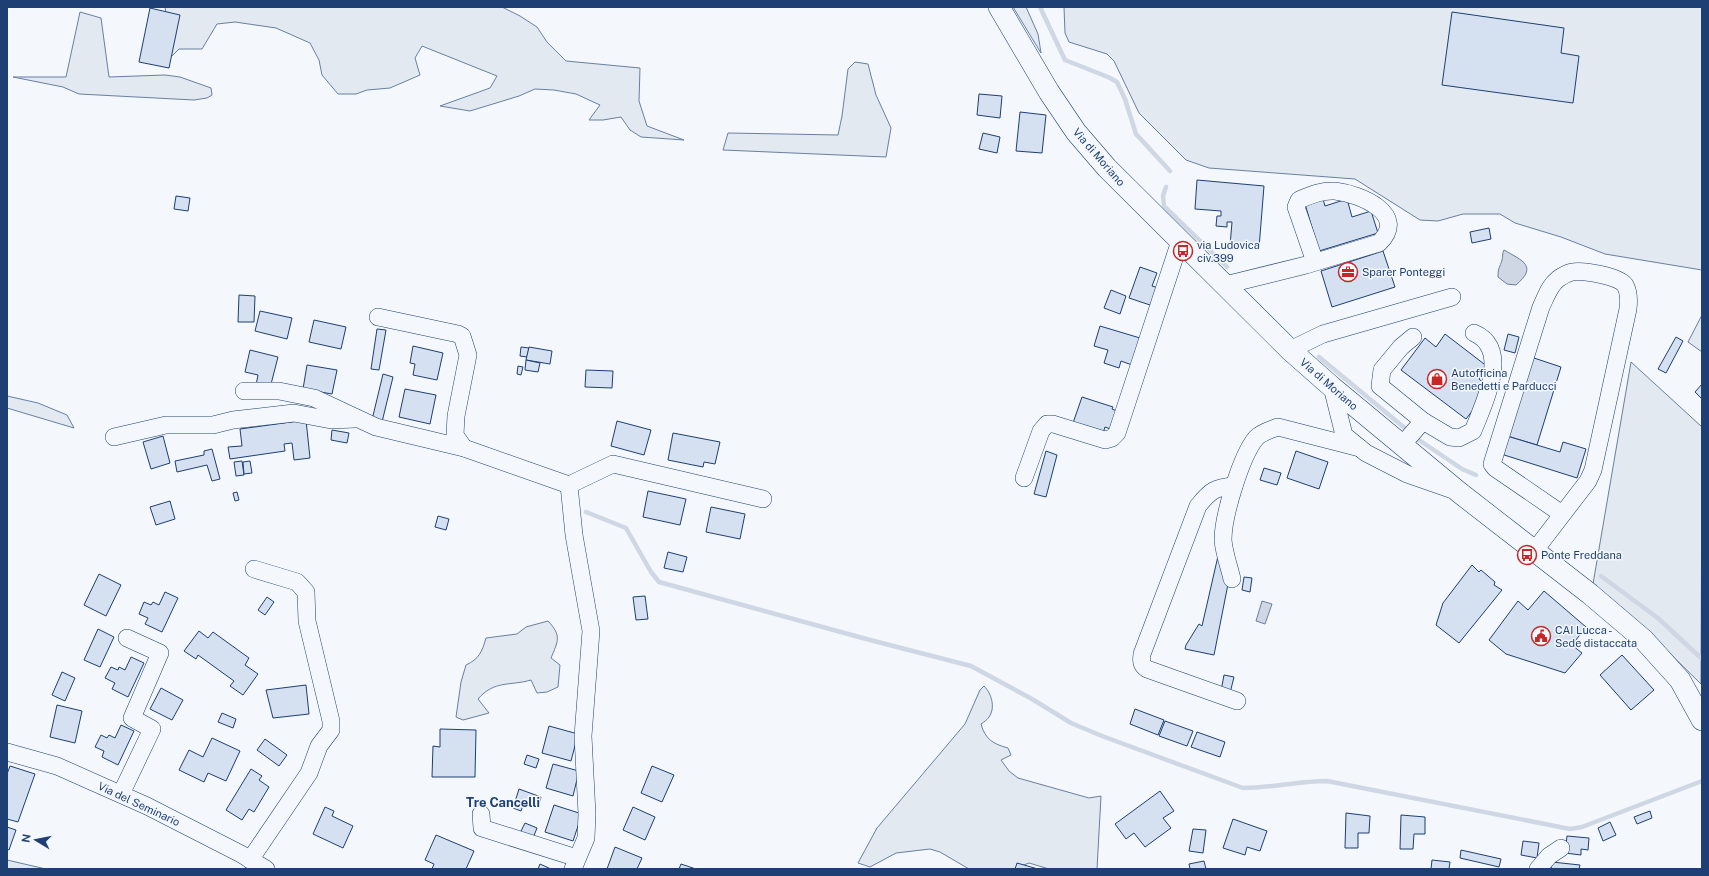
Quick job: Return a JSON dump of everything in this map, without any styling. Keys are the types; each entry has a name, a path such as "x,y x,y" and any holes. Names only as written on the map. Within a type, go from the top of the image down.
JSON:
{"main road":[{"name":"Via di Moriano","path":"999,7 1049,92 1076,132 1107,168 1290,350 1332,387 1460,493 1535,550 1644,640 1680,680 1702,720"}],"street":[{"path":"1225,285 1315,262 1379,243 1386,236 1389,226 1382,209 1355,195 1334,191 1316,193 1300,200 1296,207 1315,262"},
{"path":"1024,478 1041,431 1047,424 1053,424 1105,440 1112,438 1117,433 1180,241"},
{"path":"1535,550 1588,481 1593,470 1628,309 1629,296 1625,285 1616,278 1580,271 1571,272 1559,278 1550,287 1541,307 1492,464 1495,468 1562,514"},
{"path":"1290,350 1323,334 1452,297"},
{"path":"378,317 462,336 468,355 456,416 455,435 464,448"},
{"path":"1414,337 1401,347 1382,370 1380,386 1423,421 1450,437 1459,438 1473,432 1490,388 1493,359 1486,341 1474,333"},
{"path":"1332,387 1344,436 1366,453 1407,474 1460,493"},
{"path":"244,391 279,391 314,398 376,427 464,448 569,485 613,464 763,499"},
{"path":"114,437 166,425 213,425 233,420 294,413 331,420 357,419"},
{"path":"1402,445 1423,421"},
{"path":"1232,578 1224,548 1223,537 1229,499 1256,438 1266,430 1278,428 1360,448"},
{"path":"481,814 482,828 575,864 586,838 587,814 583,736 591,632 574,535 569,485"},
{"path":"1234,486 1220,487 1209,493 1198,506 1142,654 1141,662 1143,667 1147,670 1237,701"},
{"path":"250,860 309,773 319,746 331,730 332,721 307,621 306,592 296,582 254,569"},
{"path":"121,794 152,729 132,718 160,653 127,638"},
{"name":"Via del Seminario","path":"7,752 58,766 121,794 147,806 266,869"},
{"path":"1538,869 1549,856 1562,848"}],"shaded area":[{"path":"165,7 502,7 537,27 547,42 566,61 640,68 639,101 647,126 684,140 641,137 630,130 621,117 603,120 589,120 600,105 576,94 554,90 535,89 519,96 470,111 440,106 490,88 497,76 422,46 415,58 420,75 390,88 367,90 356,94 338,94 322,75 319,60 310,43 276,28 235,22 217,24 202,49 179,49 166,62 167,19"},
{"path":"1013,7 1026,7 1038,34 1041,53"},
{"path":"1064,7 1702,7 1702,270 1605,254 1561,237 1515,223 1500,214 1463,214 1438,221 1420,220 1355,179 1209,168 1186,160 1139,113 1114,61 1107,54 1069,42 1065,33"},
{"path":"80,12 101,18 109,77 165,75 180,77 211,88 212,95 207,98 194,100 79,94 63,87 13,77 66,77"},
{"path":"855,62 868,64 876,95 891,128 886,157 723,150 728,133 838,135 848,69"},
{"path":"1504,250 1517,257 1525,264 1527,268 1523,278 1516,285 1507,284 1498,277"},
{"path":"1702,315 1702,352 1688,342"},
{"path":"1631,362 1702,427 1701,684 1649,633 1593,584"},
{"path":"7,396 38,403 67,415 74,428 7,408"},
{"path":"1262,601 1272,604 1265,624 1256,621"},
{"path":"548,621 557,635 557,643 551,658 560,665 558,687 547,692 537,693 531,680 497,686 484,693 478,699 489,713 463,720 456,717 461,682 466,665 477,658 486,638 517,634 526,627"},
{"path":"984,686 991,696 992,709 988,718 981,724 985,734 990,740 998,745 1008,748 1011,755 1001,760 1009,771 1018,778 1089,798 1101,796 1097,869 1049,869 1029,863 1013,869 969,869 940,852 930,849 896,853 870,867 858,863 877,828 965,724 980,690"},
{"path":"7,860 46,869 7,869"}],"building":[{"path":"150,8 180,15 169,68 139,62"},
{"path":"1452,12 1564,28 1561,53 1579,56 1573,103 1442,85"},
{"path":"979,94 1002,96 1000,118 977,115"},
{"path":"1020,112 1046,115 1042,153 1016,151"},
{"path":"983,133 1000,137 997,153 979,149"},
{"path":"1197,180 1264,186 1259,248 1230,246 1232,222 1227,222 1227,227 1216,226 1217,216 1221,216 1221,211 1195,209"},
{"path":"176,196 190,198 188,211 174,209"},
{"path":"1323,199 1325,206 1347,199 1352,217 1371,211 1378,233 1319,251 1305,204"},
{"path":"1489,228 1491,239 1472,243 1470,232"},
{"path":"1383,251 1395,287 1332,307 1321,271"},
{"path":"1140,267 1157,273 1152,286 1162,289 1156,307 1129,298"},
{"path":"1111,290 1126,296 1120,314 1104,308"},
{"path":"239,295 255,296 254,322 238,322"},
{"path":"260,311 292,318 287,339 255,331"},
{"path":"314,320 346,327 341,349 309,342"},
{"path":"1100,326 1140,338 1132,365 1121,361 1119,368 1104,363 1108,350 1094,346"},
{"path":"377,329 386,330 379,370 371,369"},
{"path":"1445,334 1488,367 1479,379 1490,388 1466,419 1401,370 1425,338 1436,347"},
{"path":"1508,334 1519,337 1515,353 1504,350"},
{"path":"1676,337 1683,341 1666,373 1658,369"},
{"path":"413,346 443,353 437,380 413,375 415,364 410,363"},
{"path":"521,347 529,348 527,357 520,356"},
{"path":"529,347 552,351 550,364 526,360"},
{"path":"250,350 278,357 270,388 256,385 258,375 245,372"},
{"path":"1531,357 1561,367 1537,445 1507,436"},
{"path":"526,360 540,363 538,372 525,370"},
{"path":"307,365 337,370 332,394 303,389"},
{"path":"518,366 523,367 521,375 517,374"},
{"path":"586,370 613,371 612,388 585,387"},
{"path":"383,374 393,377 382,422 372,420"},
{"path":"1702,384 1702,399 1695,392"},
{"path":"405,389 436,395 430,424 399,417"},
{"path":"1082,397 1113,407 1112,409 1119,412 1113,430 1105,427 1103,433 1073,423"},
{"path":"306,420 310,458 294,460 292,443 284,444 285,451 230,459 228,447 242,446 240,429"},
{"path":"617,421 651,430 644,455 611,446"},
{"path":"332,430 349,433 347,443 331,440"},
{"path":"673,433 720,442 715,464 704,462 703,467 668,460"},
{"path":"163,436 170,463 151,469 143,442"},
{"path":"1507,436 1560,452 1563,442 1586,449 1577,478 1501,454"},
{"path":"212,449 220,479 212,481 207,465 177,472 175,461 204,455 204,451"},
{"path":"1046,451 1057,455 1046,497 1034,494"},
{"path":"1296,451 1328,462 1319,489 1287,478"},
{"path":"242,461 244,475 236,476 234,462"},
{"path":"250,461 252,473 244,474 243,462"},
{"path":"1264,468 1281,473 1277,485 1260,480"},
{"path":"648,491 686,499 680,525 643,517"},
{"path":"237,492 239,500 235,501 233,493"},
{"path":"170,501 175,519 156,525 150,507"},
{"path":"711,507 745,514 740,539 706,532"},
{"path":"438,516 449,519 446,530 435,527"},
{"path":"668,552 687,557 683,572 664,568"},
{"path":"1218,556 1231,569 1214,655 1185,649 1199,624 1202,626"},
{"path":"1472,565 1479,572 1481,570 1495,582 1494,585 1502,590 1459,643 1436,625 1443,603"},
{"path":"99,574 121,585 106,616 84,605"},
{"path":"1244,577 1252,578 1250,592 1242,590"},
{"path":"1544,591 1586,627 1572,645 1582,653 1565,673 1506,654 1489,640 1518,601 1528,610"},
{"path":"165,592 178,598 162,632 145,624 148,618 139,614 144,602 151,605 153,602 159,605"},
{"path":"645,596 648,619 636,620 633,597"},
{"path":"267,597 274,602 265,615 258,610"},
{"path":"98,629 114,637 100,667 84,660"},
{"path":"199,631 208,638 213,632 249,658 245,665 258,674 243,695 230,686 234,681 198,655 196,659 184,651"},
{"path":"1622,655 1654,690 1631,710 1600,675"},
{"path":"131,657 144,663 128,697 112,689 115,683 105,678 111,667 118,670 119,667 125,670"},
{"path":"62,672 75,678 65,701 52,695"},
{"path":"1224,675 1234,677 1230,693 1221,691"},
{"path":"306,685 309,714 273,718 266,690"},
{"path":"161,688 183,700 172,720 150,709"},
{"path":"57,705 82,711 75,743 50,737"},
{"path":"1135,709 1164,720 1158,735 1130,724"},
{"path":"222,713 236,719 233,728 218,722"},
{"path":"1165,721 1193,731 1187,746 1159,736"},
{"path":"121,725 134,731 118,765 102,757 104,751 95,747 101,735 107,738 109,735 115,738"},
{"path":"549,726 578,734 571,761 542,753"},
{"path":"440,729 476,730 475,777 432,777 433,746 440,747"},
{"path":"1197,732 1225,742 1220,757 1191,747"},
{"path":"212,738 240,751 226,781 208,773 204,782 179,770 189,750 203,757"},
{"path":"265,739 287,755 279,766 257,750"},
{"path":"527,755 539,759 536,768 524,764"},
{"path":"553,764 579,771 573,796 546,788"},
{"path":"10,766 35,774 18,822 7,819 7,774"},
{"path":"652,766 674,775 662,802 641,793"},
{"path":"251,769 262,776 259,780 269,787 254,812 249,809 242,820 226,810"},
{"path":"519,789 541,797 539,805 525,800 521,811 513,808"},
{"path":"1160,791 1174,811 1163,818 1171,828 1145,847 1134,833 1126,839 1115,824"},
{"path":"554,805 582,814 573,841 545,832"},
{"path":"325,807 334,811 332,816 353,826 343,848 313,834"},
{"path":"633,807 655,817 645,840 623,830"},
{"path":"1650,811 1652,818 1637,824 1634,817"},
{"path":"1346,813 1370,816 1369,833 1358,833 1358,848 1345,848"},
{"path":"1401,815 1425,817 1425,834 1414,834 1413,849 1400,849"},
{"path":"1233,819 1267,831 1260,851 1247,847 1245,855 1223,848"},
{"path":"1610,822 1616,835 1603,841 1598,828"},
{"path":"525,823 537,828 533,838 520,833"},
{"path":"7,827 16,830 9,850 7,849"},
{"path":"1193,829 1206,830 1203,853 1189,851"},
{"path":"436,835 474,851 466,869 432,869 434,864 425,860"},
{"path":"1567,836 1589,838 1588,850 1581,849 1581,855 1565,853"},
{"path":"1523,841 1539,843 1537,858 1521,855"},
{"path":"615,847 642,858 637,869 607,869"},
{"path":"1461,850 1501,859 1499,867 1460,858"},
{"path":"1432,860 1450,862 1449,869 1431,869"},
{"path":"1204,861 1206,869 1190,869 1189,864"},
{"path":"1552,862 1580,865 1579,869 1551,869"},
{"path":"1017,863 1038,869 1015,869"},
{"path":"540,864 551,869 538,869"},
{"path":"681,864 696,869 679,869"}],"waterway":[{"path":"1040,7 1065,60 1117,82 1125,99 1136,134 1170,171"},
{"path":"1166,187 1163,196 1164,206 1227,267"},
{"path":"1319,357 1406,429"},
{"path":"1419,440 1462,469 1476,475"},
{"path":"586,512 626,528 651,572 659,582 971,666 1032,699 1071,723 1102,736 1243,788 1327,781 1570,829 1582,827 1702,781"},
{"path":"1601,576 1659,619 1702,659"}],"place":[{"name":"via Ludovica civ.399","path":"1183,251"},
{"name":"Sparer Ponteggi","path":"1348,272"},
{"name":"Autofficina Benedetti e Parducci","path":"1437,379"},
{"name":"Ponte Freddana","path":"1527,555"},
{"name":"CAI Lucca - Sede distaccata","path":"1541,636"}],"district":[{"name":"Tre Cancelli","path":"503,802"}]}
